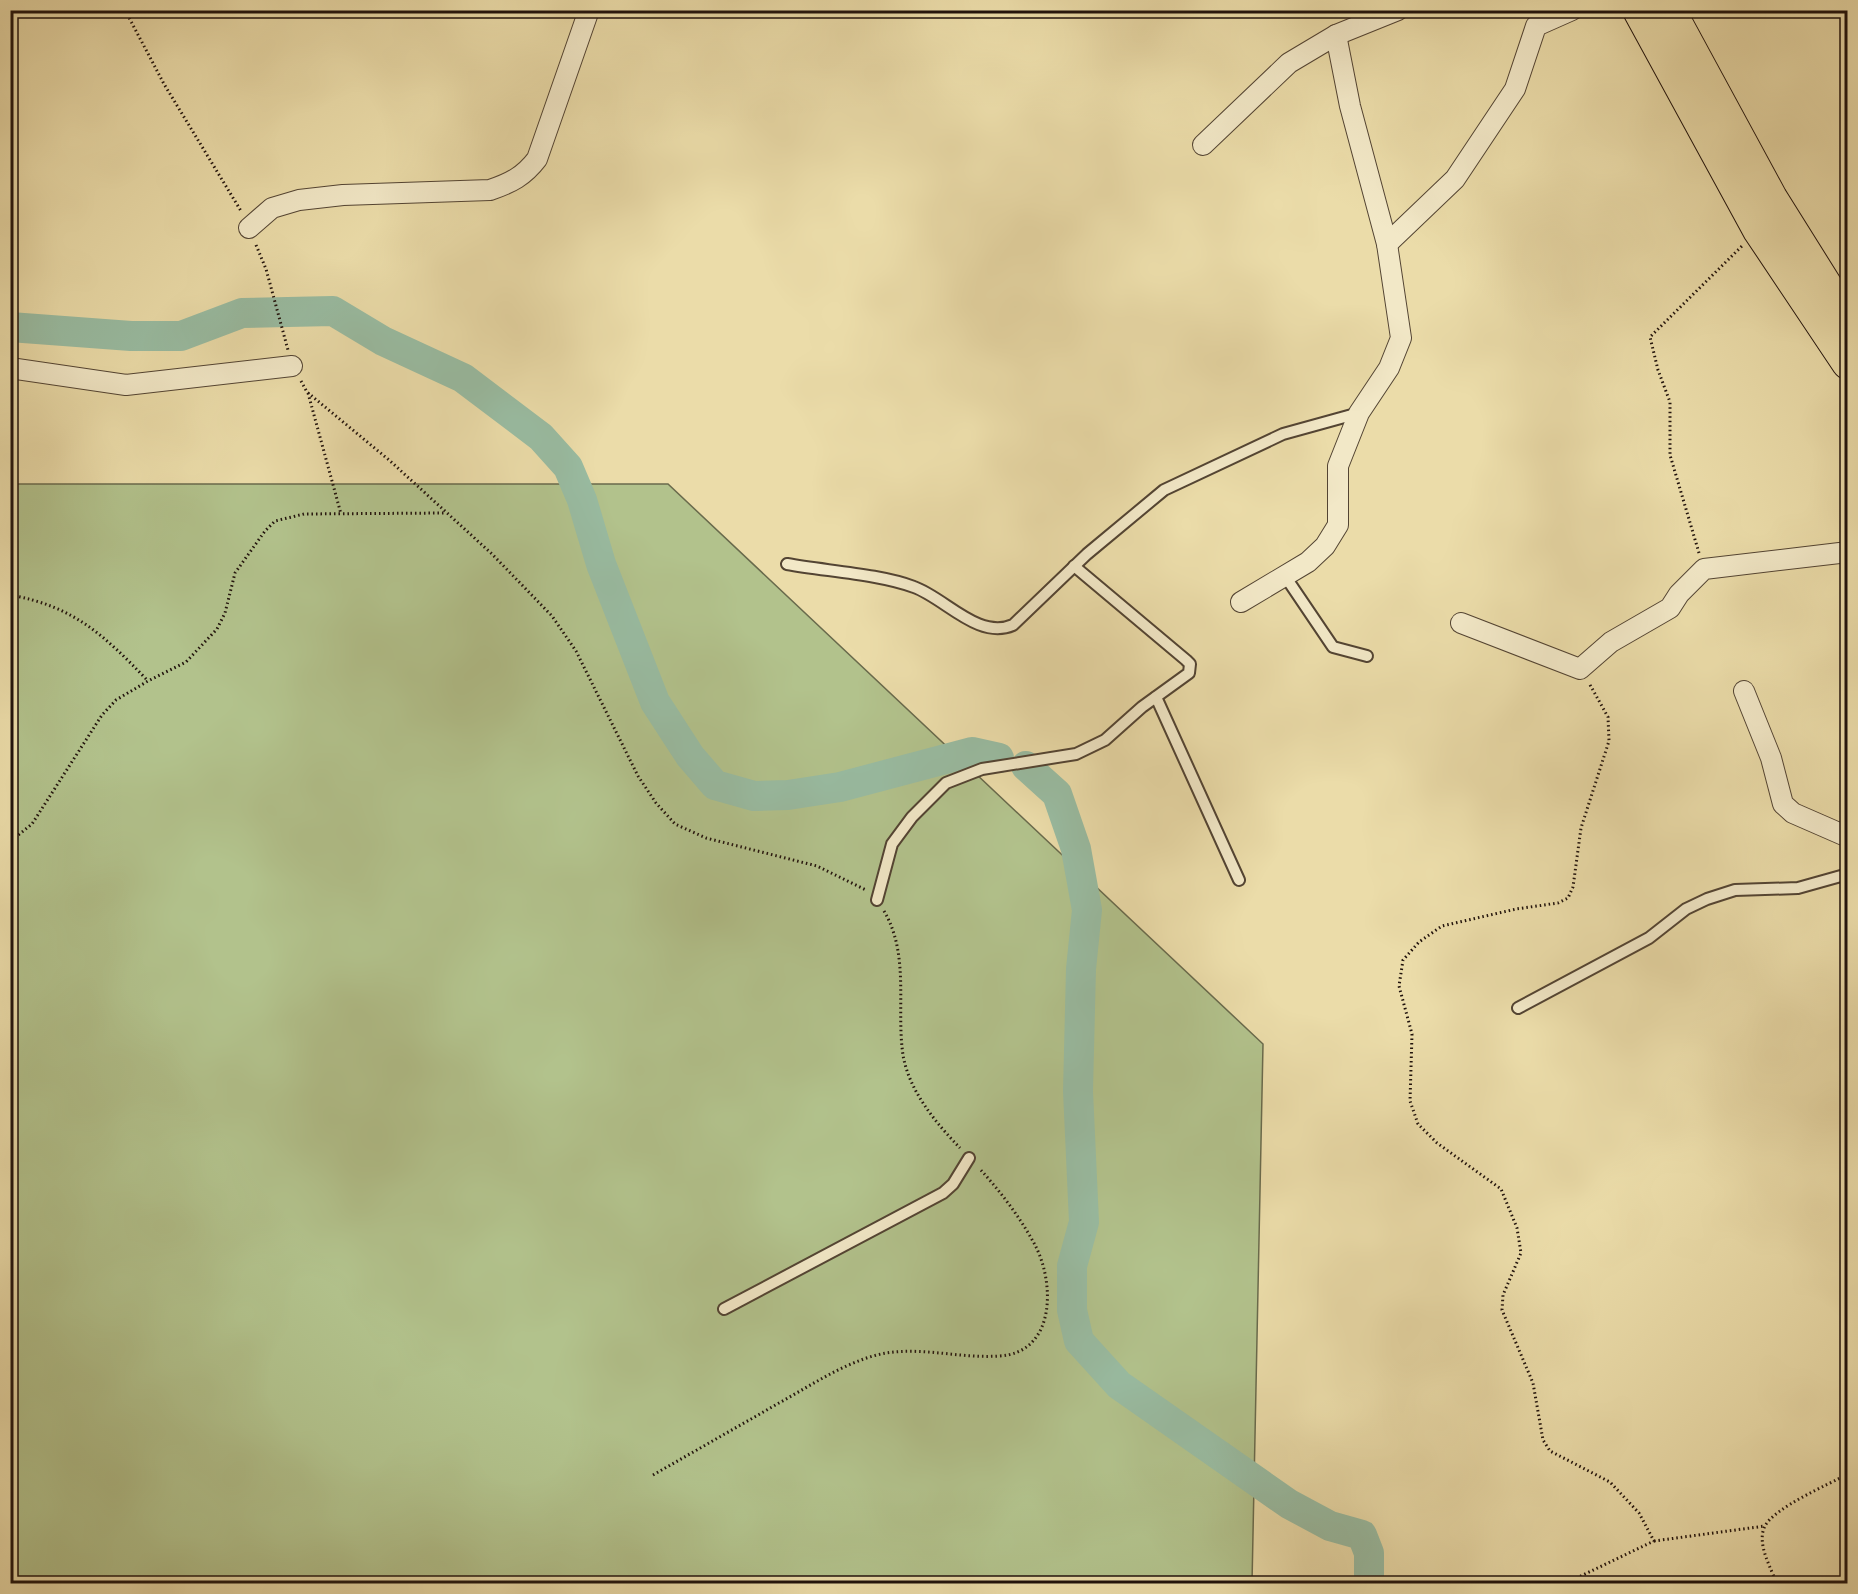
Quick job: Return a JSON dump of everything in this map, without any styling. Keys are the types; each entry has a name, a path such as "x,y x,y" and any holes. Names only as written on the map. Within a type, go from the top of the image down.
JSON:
{"main road":[{"path":"1639,10 1758,230 1848,363"},
{"path":"1669,10 1771,198 1848,321"}],"street":[{"path":"249,228 272,208 298,200 343,195 490,190 509,184 526,173 537,159 590,10"},
{"path":"1203,145 1289,63 1336,35 1398,10"},
{"path":"1388,244 1455,179 1515,89 1536,26 1572,10"},
{"path":"1240,603 1308,562 1325,546 1338,525 1338,466 1359,413 1389,368 1401,338 1388,244 1350,106 1336,35"},
{"path":"10,369 126,385 291,366"},
{"path":"1461,623 1580,669 1611,642 1670,608 1679,594 1704,569 1848,552"},
{"path":"1744,691 1771,758 1783,804 1793,813 1848,837"}],"lane":[{"path":"788,564 914,587 987,629 1002,630 1012,625 1074,566 1164,490 1283,434 1359,413"},
{"path":"877,900 892,844 912,817 946,783 982,769 1076,754 1105,740 1156,697 1189,673 1190,664 1074,566"},
{"path":"1285,576 1333,647 1367,656"},
{"path":"1156,697 1239,880"},
{"path":"1518,1008 1649,938 1686,909 1707,899 1734,890 1798,888 1848,874"},
{"path":"724,1309 943,1193 953,1184 969,1158"}],"path":[{"path":"125,10 164,84 237,201 249,228 266,269 291,366 307,392 341,514"},
{"path":"1704,569 1670,455 1670,402 1658,370 1650,338 1758,230"},
{"path":"307,392 448,513 492,554 552,616 576,651 638,776 656,803 675,824 706,838 817,866 861,885 877,900 889,920 897,949 903,991 903,1058 916,1092 941,1128 1002,1193 1036,1246 1048,1285 1046,1323 1037,1339 1021,1350 1001,1357 908,1351 874,1356 839,1369 653,1475"},
{"path":"10,837 17,836 32,824 102,715 116,700 186,662 217,629 225,613 229,589 235,573 265,531 275,522 290,516 448,513"},
{"path":"10,595 37,600 82,620 117,648 148,681"},
{"path":"1580,669 1608,717 1609,741 1581,828 1573,887 1568,898 1558,903 1516,909 1442,926 1419,942 1403,960 1399,986 1412,1034 1410,1101 1419,1124 1437,1143 1501,1189 1518,1228 1521,1253 1503,1295 1502,1310 1533,1383 1543,1440 1550,1451 1610,1482 1639,1513 1654,1541"},
{"path":"1563,1584 1654,1541 1765,1526 1782,1510 1848,1474"},
{"path":"1765,1526 1763,1542 1765,1554 1777,1584"}],"green space":[{"path":"11,484 668,484 1263,1044 1252,1583 11,1584"}],"waterway":[{"path":"10,327 131,336 181,336 242,313 333,311 383,341 463,378 541,437 568,467 582,500 601,564 655,702 690,756 715,785 754,796 788,795 840,787 972,752 999,758"},
{"path":"1026,766 1057,794 1076,849 1087,910 1081,969 1078,1091 1084,1222 1072,1266 1072,1310 1079,1341 1119,1385 1289,1504 1330,1526 1362,1535 1369,1553 1369,1584"}]}
